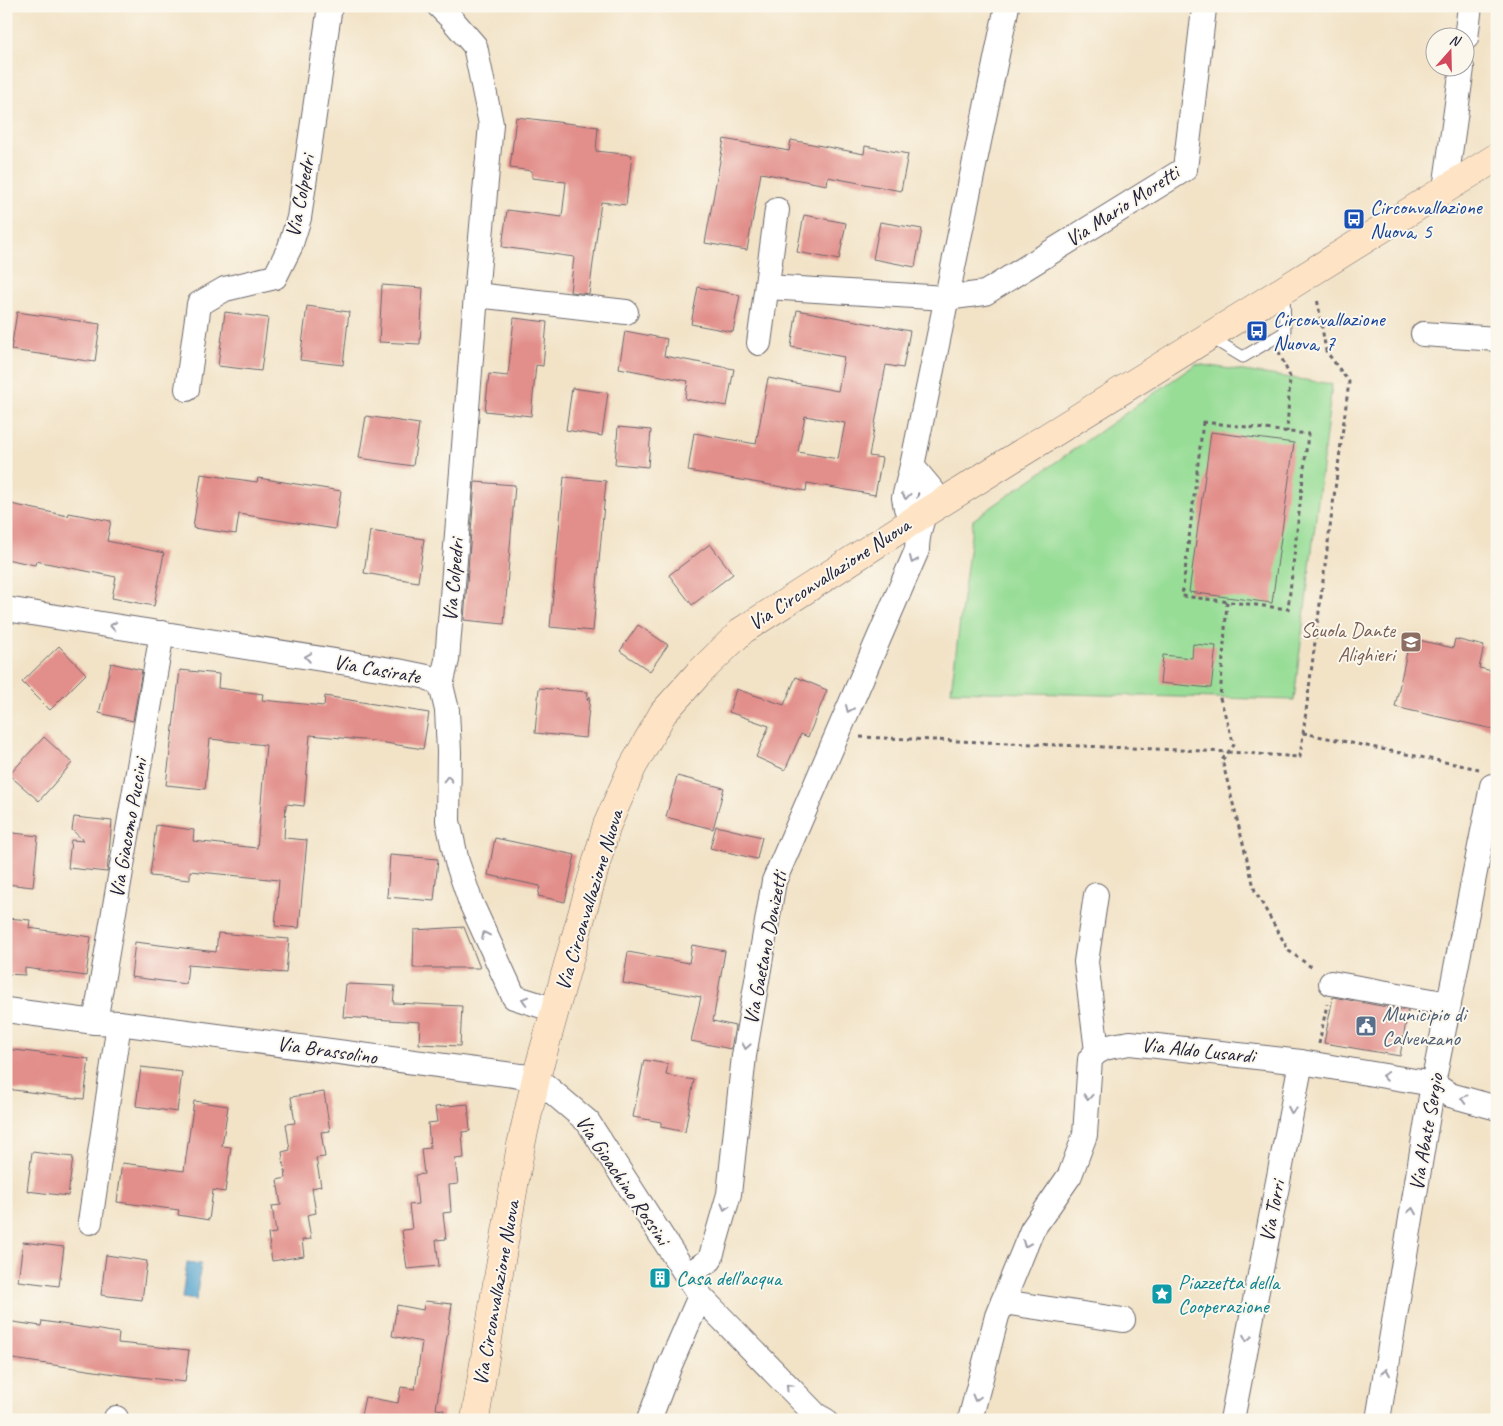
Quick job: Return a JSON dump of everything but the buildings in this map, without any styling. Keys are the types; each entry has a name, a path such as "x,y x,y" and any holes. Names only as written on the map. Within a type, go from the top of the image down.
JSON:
{"main road":[{"name":"Via Circonvallazione Nuova","path":"475,1420 521,1145 536,1078 607,825 632,768 663,713 697,675 743,630 925,513 1497,157"}],"street":[{"name":"Via Colpedri","path":"187,389 199,304 225,288 275,277 290,247 299,218 330,6"},
{"name":"Via Colpedri","path":"438,6 475,46 490,124 447,660 441,684"},
{"path":"946,298 1007,6"},
{"path":"1467,28 1470,6"},
{"name":"Via Mario Moretti","path":"767,287 946,298 985,293 1185,169 1204,9"},
{"path":"1445,189 1461,78"},
{"path":"759,343 778,210"},
{"path":"476,295 626,312"},
{"name":"Via Circonvallazione Nuova","path":"925,513 933,491 912,466 946,298"},
{"path":"1423,334 1497,339"},
{"name":"Via Gaetano Donizetti","path":"686,1275 710,1260 729,1194 744,1056 774,881 917,550 917,542 925,513"},
{"name":"Via Casirate","path":"6,609 398,671 427,677 441,684 447,710 449,752 448,821 457,862 471,903 514,997 555,1010"},
{"name":"Via Giacomo Puccini","path":"95,1022 162,633"},
{"name":"Via Abate Sergio","path":"1378,1420 1433,1084 1489,778"},
{"path":"970,1420 997,1316 1032,1230 1070,1175 1085,1136 1090,1059 1097,1050 1086,962 1096,895"},
{"path":"1331,982 1449,1004"},
{"name":"Via Brassolino","path":"6,1010 536,1078"},
{"path":"90,1222 119,1023"},
{"name":"Via Aldo Lusardi","path":"1097,1050 1130,1043 1308,1063 1433,1084"},
{"name":"Via Torri","path":"1232,1420 1308,1063"},
{"name":"Via Gioachino Rossini","path":"536,1078 588,1122 700,1296 816,1415 825,1420"},
{"path":"1433,1084 1450,1095 1497,1108"},
{"path":"649,1420 700,1296"},
{"path":"1003,1302 1123,1320"}],"lane":[{"path":"1210,337 1243,357 1285,332 1284,290"}],"path":[{"path":"837,736 1229,752 1300,757 1349,382 1326,350 1316,291 1307,276"},
{"path":"1274,338 1290,377 1287,432"},
{"path":"1203,422 1287,432 1308,434 1288,609 1182,596 1203,422"},
{"path":"1227,602 1220,698 1234,744 1222,760 1255,891 1290,951 1331,982 1308,1063"},
{"path":"1303,733 1489,778"}],"green space":[{"path":"1196,364 1332,384 1294,700 951,691 973,520"}],"water":[{"path":"187,1262 201,1264 196,1300 182,1298"}],"place":[{"name":"Circonvallazione Nuova, 5","path":"1354,219"},
{"name":"Circonvallazione Nuova, 7","path":"1257,331"},
{"name":"Scuola Dante Alighieri","path":"1411,642"},
{"name":"Municipio di Calvenzano","path":"1366,1026"},
{"name":"Casa dell'acqua","path":"660,1278"},
{"name":"Piazzetta della Cooperazione","path":"1162,1294"}]}
